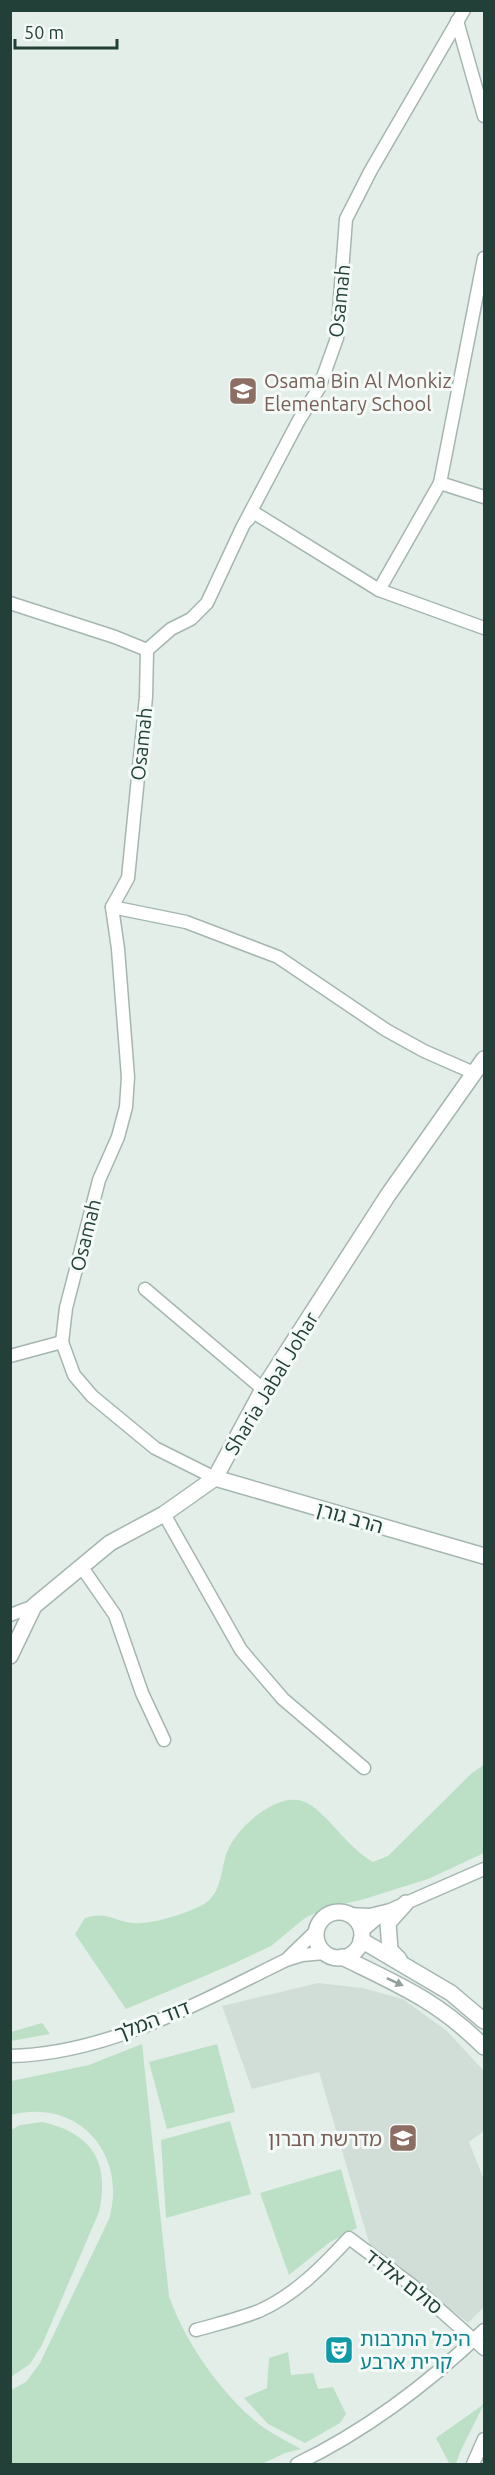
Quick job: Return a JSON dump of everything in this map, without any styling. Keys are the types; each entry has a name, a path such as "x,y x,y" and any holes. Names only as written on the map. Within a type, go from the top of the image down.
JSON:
{"street":[{"path":"461,16 484,116"},
{"name":"Osamah","path":"215,1478 155,1448 92,1396 74,1375 62,1342 66,1308 99,1180 123,1122 128,1092 118,949 112,907 128,878 146,697 147,650 171,629 191,619 207,603 242,528 299,420 319,388 333,355 340,320 346,219 371,170 461,16"},
{"path":"380,590 440,483 484,258"},
{"path":"440,483 484,497"},
{"path":"242,528 253,512 380,590 484,628"},
{"path":"10,603 115,637 147,650"},
{"path":"112,907 186,922 278,957 386,1030 424,1051 482,1064"},
{"name":"Sharia Jabal Johar","path":"10,1656 34,1606 110,1543 164,1514 215,1478 263,1389 388,1195 482,1064"},
{"path":"145,1289 263,1389"},
{"path":"10,1356 62,1342"},
{"name":"הרב גורן","path":"215,1478 484,1556"},
{"path":"164,1514 241,1650 283,1699 364,1768"},
{"path":"81,1566 115,1615 142,1693 164,1740"},
{"path":"10,1615 34,1606"},
{"path":"484,1869 390,1910 370,1915 335,1912 322,1919 316,1931 316,1939 324,1953 342,1957 404,1986 440,2008 484,2047"},
{"path":"406,1903 388,1923 388,1934 390,1950 408,1967"},
{"path":"342,1957 354,1952 361,1936 390,1910"},
{"path":"348,1914 357,1921 361,1936 451,1992 484,2020"},
{"name":"דוד המלך","path":"286,1960 316,1931"},
{"name":"דוד המלך","path":"10,2056 62,2051 139,2027 201,2001 286,1960 302,1955 324,1953"},
{"name":"סולם אלדד","path":"196,2330 257,2312 273,2304 316,2273 349,2238 413,2286 484,2349"},
{"path":"297,2464 326,2451 404,2400 484,2330"},
{"path":"473,2464 484,2439"}],"shaded area":[{"path":"318,1983 363,1988 403,1999 447,2031 484,2071 484,2131 469,2142 484,2180 484,2307 468,2323 370,2246 319,2072 252,2089 222,2006"}],"green space":[{"path":"484,1765 484,1853 428,1879 361,1900 328,1907 305,1918 271,1946 126,2009 75,1934 85,1918 93,1916 141,1923 161,1920 201,1906 216,1891 227,1852 239,1832 259,1814 283,1801 305,1802 313,1807 354,1848 373,1862 388,1856 472,1773"},
{"path":"42,2023 50,2034 11,2041 11,2032"},
{"path":"142,2044 169,2296 175,2313 204,2363 227,2393 258,2423 301,2449 285,2453 262,2464 11,2464 11,2390 26,2382 40,2363 109,2219 113,2195 111,2173 104,2153 92,2136 76,2123 57,2115 35,2112 11,2115 11,2081 89,2065"},
{"path":"217,2044 235,2112 167,2129 149,2062"},
{"path":"230,2121 251,2194 166,2218 161,2140"},
{"path":"42,2122 59,2127 85,2142 99,2164 102,2194 99,2212 42,2345 30,2364 11,2377 11,2130 20,2125"},
{"path":"341,2169 357,2228 330,2242 289,2275 260,2193"},
{"path":"288,2352 291,2375 313,2373 318,2389 333,2387 346,2414 340,2423 305,2443 268,2424 244,2398 267,2388 269,2358"},
{"path":"484,2404 456,2464 446,2464 449,2463 436,2438"}],"place":[{"name":"Osama Bin Al Monkiz Elementary School","path":"243,391"},
{"name":"מדרשת חברון","path":"403,2138"},
{"name":"היכל התרבות קרית ארבע","path":"339,2350"}]}
